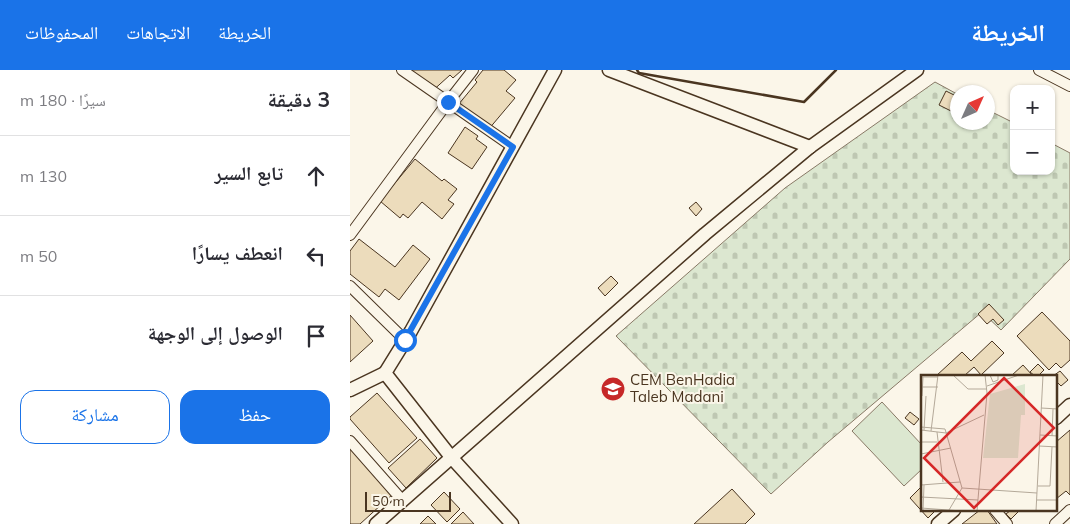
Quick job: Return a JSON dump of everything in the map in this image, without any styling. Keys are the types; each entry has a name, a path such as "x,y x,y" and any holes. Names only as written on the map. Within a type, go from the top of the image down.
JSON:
{"street":[{"path":"402,70 513,147"},
{"path":"350,235 473,70"},
{"path":"350,390 386,373 555,70"},
{"path":"609,70 810,148"},
{"path":"376,524 705,234 810,148 917,70"},
{"path":"1039,70 1070,86"},
{"path":"350,286 405,340"},
{"path":"386,373 451,457 512,524"},
{"path":"1058,416 1070,405"},
{"path":"350,441 402,500"},
{"path":"1055,524 1070,510"},
{"path":"938,524 952,512"},
{"path":"997,512 1007,524"}],"green space":[{"path":"935,82 950,90 950,130 995,130 995,114 1010,121 1010,175 1055,175 1055,145 1070,153 1070,259 1001,330 982,312 828,442 771,494 616,336 785,188"},
{"path":"882,402 921,444 921,470 904,486 852,431"}],"building":[{"path":"407,70 462,70 453,78 450,75 429,94"},
{"path":"483,70 504,70 516,80 506,91 515,98 488,130 458,105 477,82 475,80"},
{"path":"946,91 950,93 950,110 939,105"},
{"path":"465,127 478,136 476,139 487,147 472,169 448,153"},
{"path":"415,159 442,181 444,179 457,189 448,200 454,204 442,219 422,202 408,218 403,214 400,218 380,201"},
{"path":"696,202 702,209 696,216 689,208"},
{"path":"359,239 395,267 413,245 430,259 399,300 385,289 379,297 350,274 350,251"},
{"path":"611,276 618,283 605,296 598,288"},
{"path":"989,304 1004,320 998,325 993,319 987,324 978,314"},
{"path":"1042,312 1070,341 1070,360 1061,368 1056,363 1049,370 1017,336"},
{"path":"350,315 373,341 350,362"},
{"path":"992,341 1004,353 981,375 974,367 965,375 937,375 962,352 971,361"},
{"path":"1038,364 1044,370 1039,375 1034,375 1030,372"},
{"path":"1023,365 1032,375 1012,375"},
{"path":"1060,371 1068,380 1061,386 1058,383 1058,375 1054,375"},
{"path":"377,393 417,438 389,463 350,419"},
{"path":"910,412 919,419 914,425 905,418"},
{"path":"1070,430 1070,495 1066,491 1058,497 1058,440"},
{"path":"420,439 437,458 406,488 388,468"},
{"path":"352,449 393,494 360,524 350,524 350,450"},
{"path":"921,487 921,510 910,498"},
{"path":"732,489 755,514 745,524 694,524"},
{"path":"444,492 460,509 447,522 431,505"},
{"path":"463,512 474,524 451,524"},
{"path":"923,512 934,512 928,518"},
{"path":"977,512 988,512 997,524 962,524"},
{"path":"1008,512 1018,512 1011,519 1006,514"},
{"path":"428,516 436,524 420,524"}],"wall":[{"path":"637,70 639,73 804,102 836,70"}],"place":[{"name":"CEM BenHadia Taleb Madani","path":"613,389"}],"route":[{"path":"405,340 513,147 448,102"}]}
